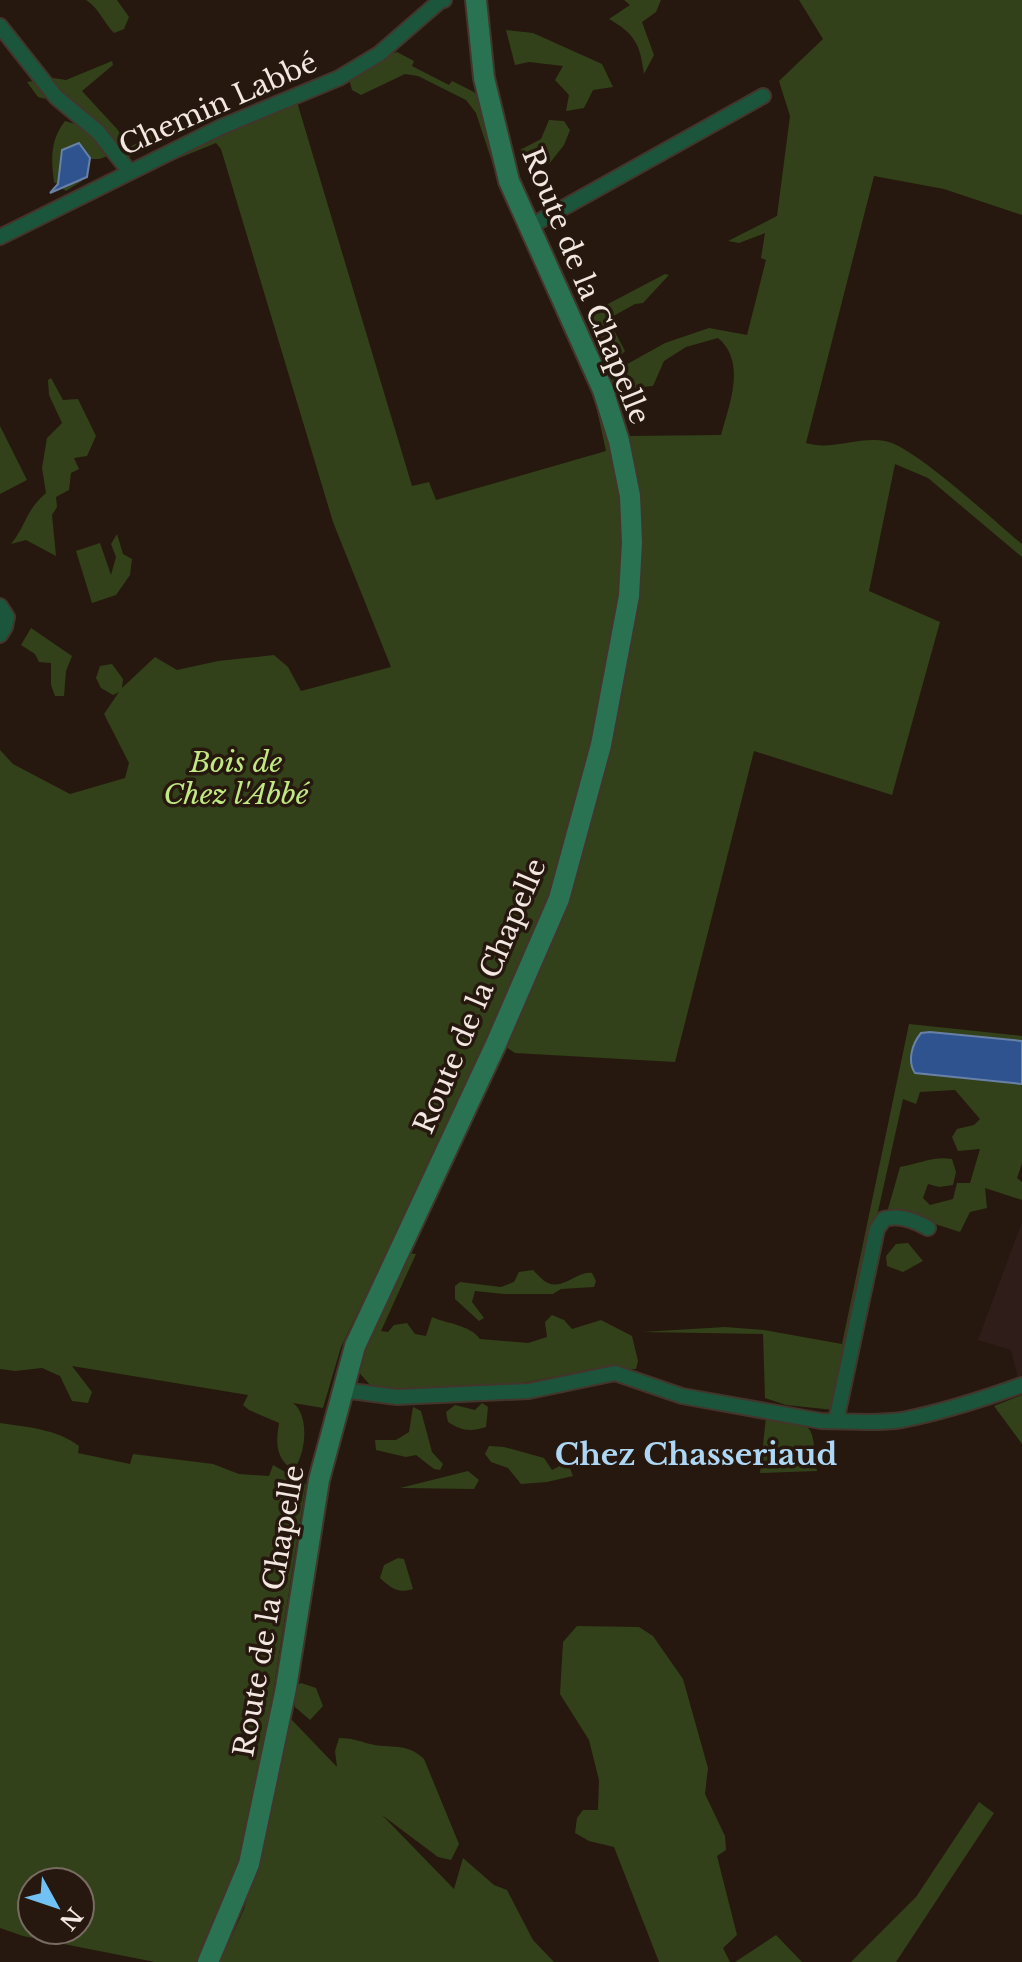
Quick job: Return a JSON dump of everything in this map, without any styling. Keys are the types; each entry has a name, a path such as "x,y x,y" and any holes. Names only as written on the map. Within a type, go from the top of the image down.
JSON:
{"main road":[{"name":"Route de la Chapelle","path":"208,1962 249,1864 286,1688 319,1480 355,1346 496,1044 559,899 601,745 629,596 632,542 630,496 619,441 603,390 509,181 495,130 478,37 476,0"}],"street":[{"name":"Chemin Labbé","path":"0,237 221,127 339,78 379,54 444,0"},
{"path":"0,26 56,97 98,132 129,171"},
{"path":"529,227 763,96"},
{"path":"0,606 7,617 0,635"},
{"path":"836,1421 877,1229 884,1219 896,1217 913,1220 928,1228"},
{"path":"343,1390 397,1397 529,1391 615,1373 682,1396 821,1421 836,1421 900,1420 973,1402 1022,1385"}],"shaded area":[{"path":"1022,1222 1022,1376 1018,1378 1011,1350 978,1340"}],"green space":[{"path":"86,0 117,0 129,17 124,29 114,33"},
{"path":"624,0 661,0 656,12 642,22 654,55 644,74 635,41 609,19 630,5"},
{"path":"799,0 1022,0 1022,215 944,189 874,176 806,443 825,445 875,440 898,446 934,470 1022,544 1022,557 928,478 895,464 869,591 940,622 892,795 754,751 675,1062 515,1053 506,1047 567,909 612,744 639,581 637,475 627,436 721,435 734,371 727,348 718,338 686,347 664,361 653,386 619,389 612,384 613,372 665,343 709,328 747,335 766,260 761,258 765,233 739,243 728,241 777,216 790,116 779,81 823,39"},
{"path":"506,30 533,33 602,64 613,87 593,90 584,108 566,111 569,95 555,80 563,66 529,62 515,65"},
{"path":"397,52 414,61 412,66 449,85 452,81 474,92 480,99 501,189 476,113 466,100 418,76 405,74 361,95 352,90 349,79 384,56"},
{"path":"112,61 113,65 82,91 129,147 142,141 144,126 163,141 127,158 108,136 108,156 87,159 82,181 66,191 54,182 54,143 65,121 82,126 72,105 38,97 27,82 53,78 66,80"},
{"name":"Bois de Chez l'Abbé","path":"297,102 412,486 429,482 436,500 606,451 595,401 612,444 620,489 622,578 614,651 586,774 555,886 457,1107 341,1347 323,1408 293,1403 302,1417 304,1436 301,1455 293,1470 278,1449 279,1423 243,1405 248,1395 72,1366 92,1392 88,1403 72,1401 60,1376 42,1368 0,1369 0,750 13,764 70,794 125,778 129,763 104,714 119,692 113,695 101,688 96,678 100,666 112,664 123,679 122,688 155,657 177,670 218,661 274,655 288,667 301,691 391,667 333,522 221,149 216,143 108,187 191,147"},
{"path":"549,120 564,121 570,130 564,145 549,164 536,161 520,150 541,139"},
{"path":"665,274 669,275 643,303 635,304 608,319 625,351 610,359 587,315"},
{"path":"51,378 63,400 78,399 96,436 87,456 74,458 79,469 71,473 69,490 56,497 57,507 52,515 56,556 26,540 11,544 34,506 46,493 42,468 47,438 62,423 49,395 48,380"},
{"path":"0,426 27,480 0,494"},
{"path":"117,534 123,554 132,559 130,575 116,595 92,603 76,551 100,543 111,575 116,557 111,544"},
{"path":"31,628 72,656 66,671 64,696 55,696 51,685 51,663 39,662 35,654 21,645"},
{"path":"909,1024 1022,1036 1022,1163 1017,1178 1022,1182 1022,1200 985,1188 987,1208 970,1212 960,1232 932,1223 907,1228 893,1223 888,1209 900,1167 932,1159 952,1159 956,1172 953,1185 939,1187 928,1184 923,1198 930,1205 953,1199 957,1183 970,1183 980,1149 958,1151 952,1137 957,1129 974,1125 980,1119 955,1090 920,1092 916,1104 903,1099 834,1410 786,1405 765,1398 763,1334 642,1332 725,1327 764,1330 842,1344"},
{"path":"908,1243 923,1261 903,1272 887,1266 886,1256 896,1244"},
{"path":"407,1253 416,1254 381,1331 388,1332 394,1325 407,1323 415,1334 426,1336 432,1317 465,1328 480,1339 528,1343 547,1337 545,1322 552,1315 564,1320 572,1329 601,1320 632,1336 638,1361 636,1369 589,1370 523,1383 416,1389 384,1389 370,1385 356,1369 360,1349"},
{"path":"533,1270 548,1283 560,1284 586,1273 592,1273 596,1281 594,1287 561,1289 553,1294 475,1291 472,1302 484,1318 479,1321 455,1299 455,1286 460,1282 501,1287 514,1282 519,1272"},
{"path":"1022,1395 1022,1444 994,1406"},
{"path":"482,1403 488,1407 486,1427 466,1430 448,1422 446,1412 455,1405 475,1410"},
{"path":"413,1407 421,1411 432,1452 443,1464 440,1470 416,1455 406,1457 376,1450 375,1440 396,1440 409,1432"},
{"path":"766,1417 795,1422 808,1428 814,1442 817,1471 760,1473"},
{"path":"0,1423 51,1432 79,1446 78,1453 130,1464 133,1454 213,1464 239,1474 269,1476 273,1465 306,1484 267,1731 241,1853 200,1962 155,1962 74,1946 96,1946 96,1866 16,1866 16,1934 0,1928"},
{"path":"489,1446 544,1458 552,1470 563,1464 570,1468 573,1476 521,1484 508,1468 491,1462 485,1454"},
{"path":"468,1471 479,1480 474,1489 400,1488"},
{"path":"398,1558 404,1559 413,1589 395,1589 380,1578 384,1565"},
{"path":"577,1626 639,1627 653,1636 683,1679 708,1768 705,1794 725,1836 726,1850 717,1856 737,1935 723,1948 730,1962 659,1962 614,1847 589,1841 575,1833 577,1818 583,1810 598,1810 599,1780 589,1740 560,1694 563,1642"},
{"path":"301,1683 316,1688 323,1706 310,1720 295,1707 295,1686"},
{"path":"292,1720 337,1767 335,1751 339,1738 405,1748 424,1759 459,1844 451,1860 438,1857 382,1815 454,1889 463,1858 494,1885 507,1890 533,1940 554,1962 220,1962 244,1909 267,1826 287,1723"},
{"path":"979,1802 994,1813 896,1962 851,1962 916,1897"},
{"path":"776,1935 802,1962 735,1962"}],"water":[{"path":"79,143 90,158 87,177 50,193 58,184 62,150"},
{"path":"921,1033 1022,1041 1022,1084 915,1073 911,1063 913,1047"}],"district":[{"name":"Chez Chasseriaud","path":"696,1454"}]}
